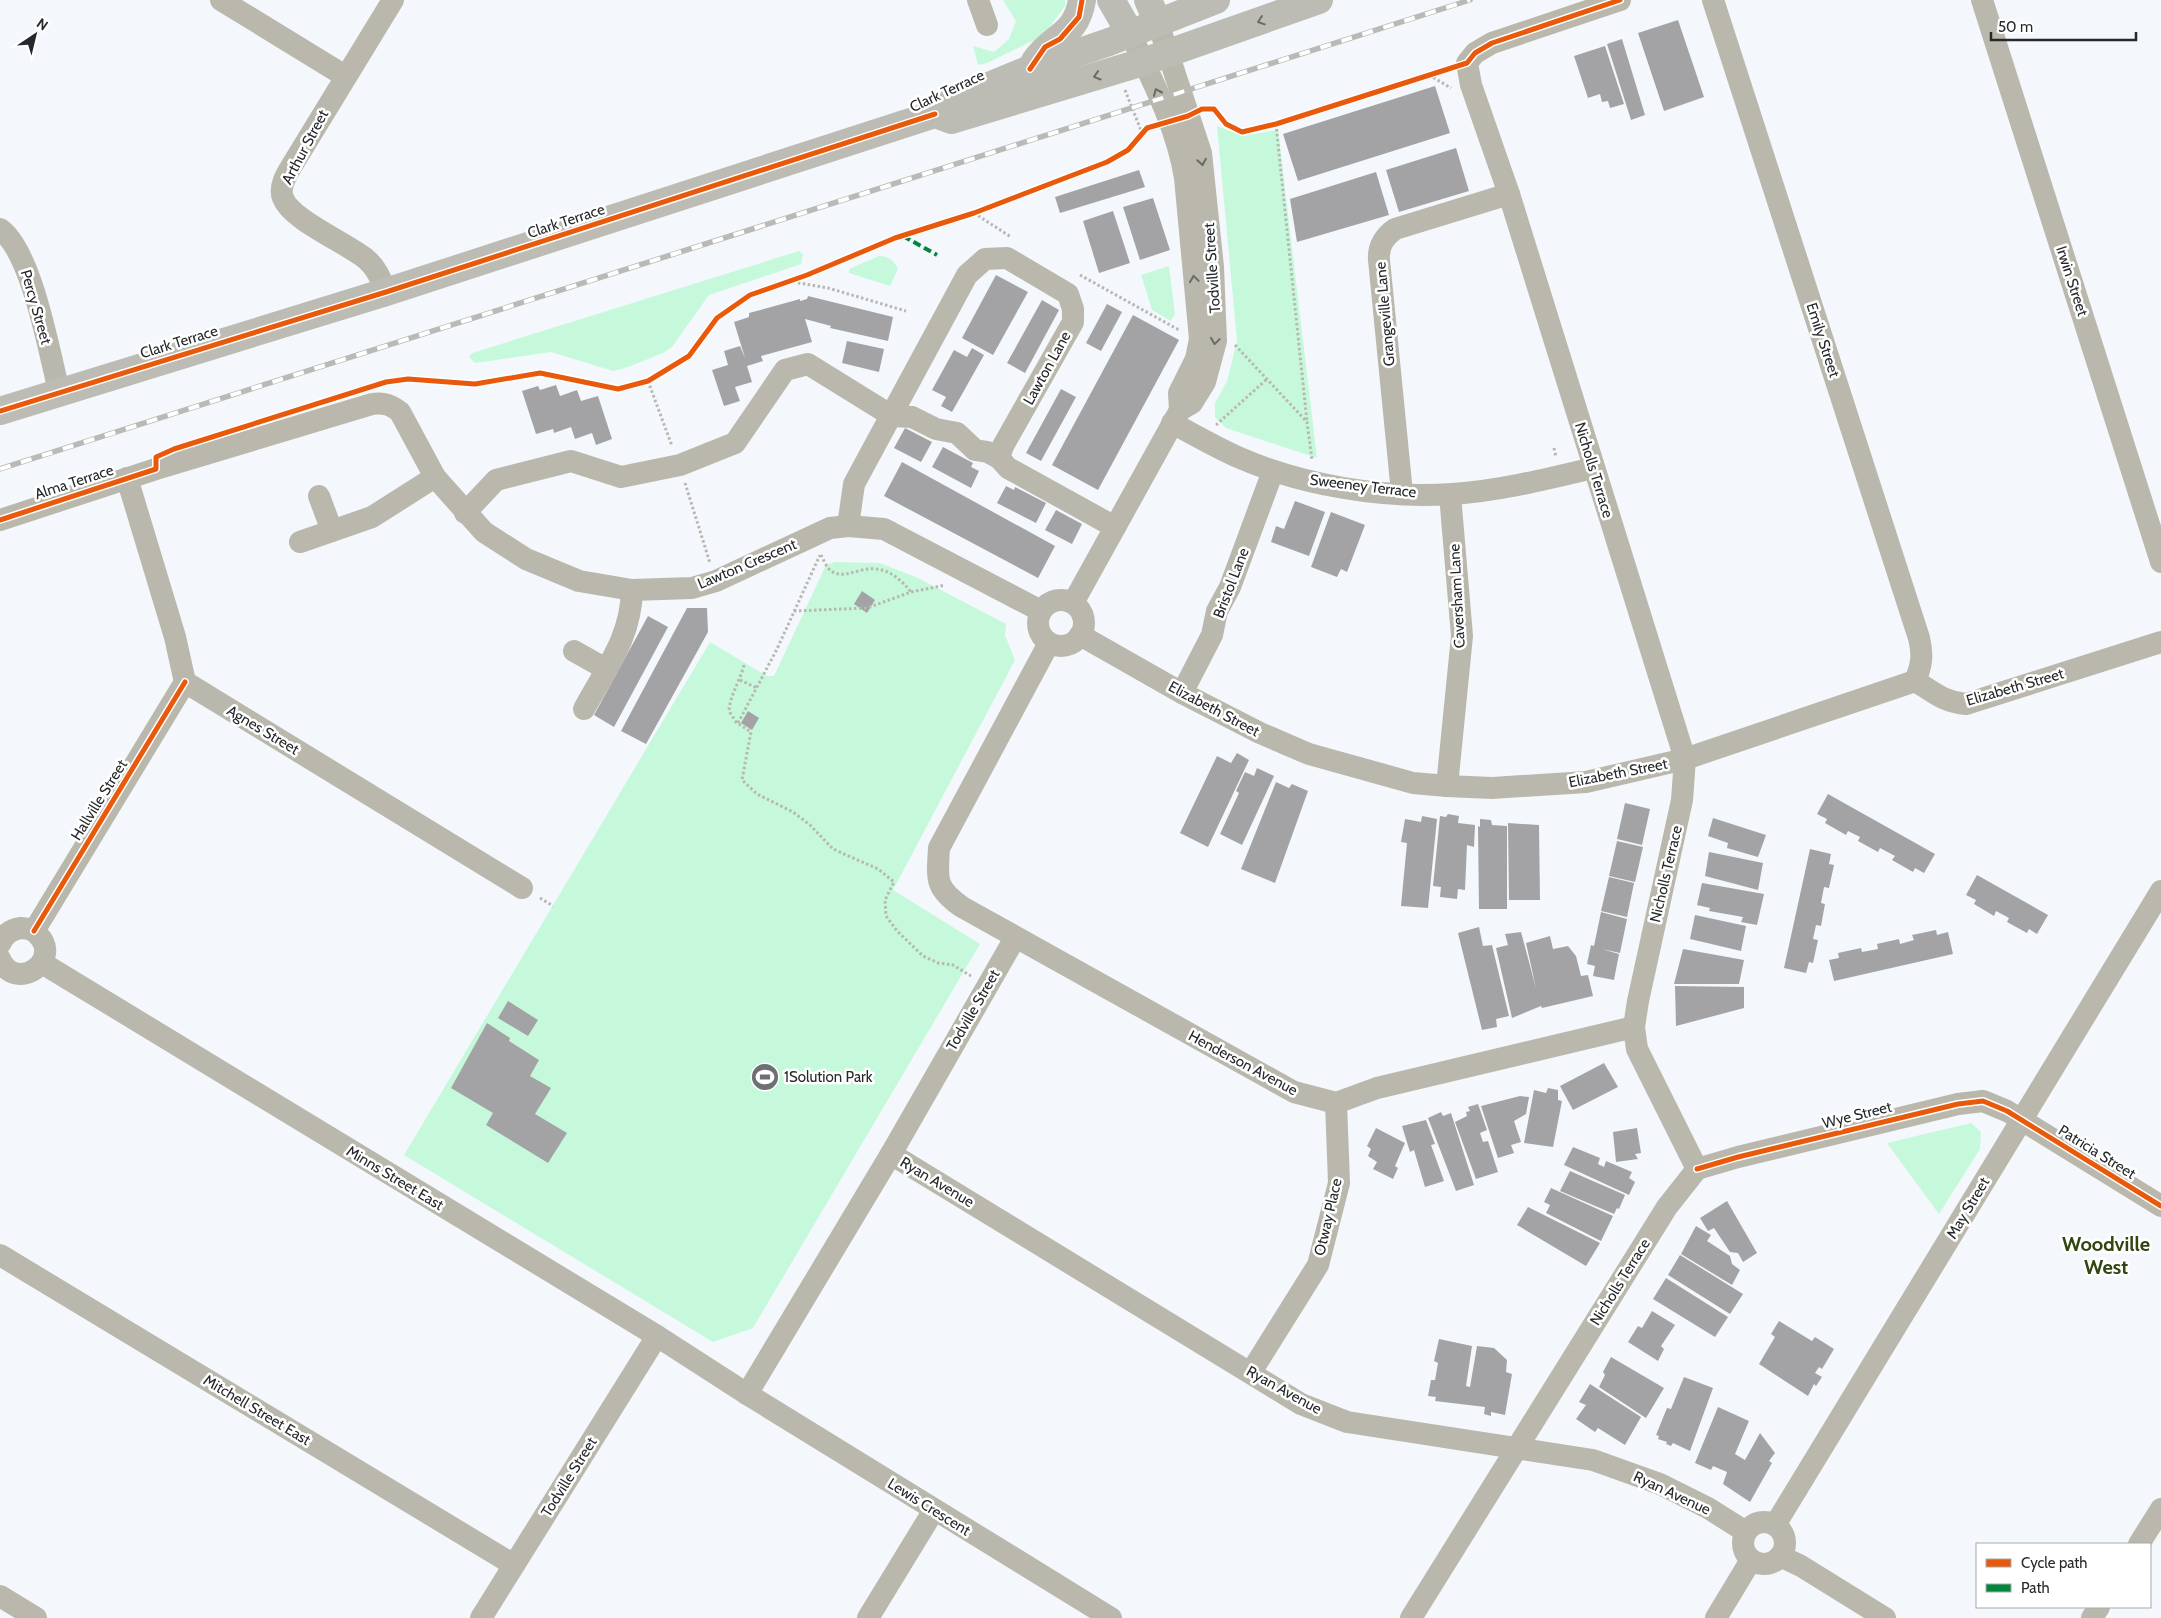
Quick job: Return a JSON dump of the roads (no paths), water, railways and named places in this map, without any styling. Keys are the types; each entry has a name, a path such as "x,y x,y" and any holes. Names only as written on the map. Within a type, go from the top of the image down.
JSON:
{"main road":[{"path":"1030,69 1045,47 1060,39 1079,16 1082,0"},
{"path":"1111,0 1130,34"},
{"name":"Clark Terrace","path":"0,411 59,391 386,292 935,114 948,102 1030,69 1130,34 1153,11 1216,0"},
{"name":"Clark Terrace","path":"935,114 951,120 1156,58 1319,0"}],"street":[{"path":"221,0 345,76"},
{"name":"Arthur Street","path":"386,292 378,273 367,260 292,211 282,197 283,182 345,76 393,0"},
{"path":"978,0 987,25"},
{"name":"Nicholls Terrace","path":"1411,1618 1667,1206 1697,1169 1638,1049 1634,1027 1682,800 1685,759 1509,194 1471,85 1467,63 1475,53 1492,44 1620,0"},
{"name":"Emily Street","path":"1713,0 1919,638 1922,666 1915,681"},
{"name":"Irwin Street","path":"1982,0 2161,562"},
{"path":"1153,11 1156,58"},
{"path":"1130,34 1156,58"},
{"name":"Todville Street","path":"1073,603 1176,417 1192,402 1205,382 1216,341 1213,268 1201,153 1179,119 1156,58"},
{"name":"Grangeville Lane","path":"1402,493 1379,253 1380,247 1388,234 1395,229 1509,194"},
{"name":"Percy Street","path":"0,228 6,233 19,253 31,284 59,391"},
{"name":"Lawton Lane","path":"892,416 967,275 986,260 1007,258 1068,294 1073,309 1073,322 1003,446 999,458"},
{"path":"465,513 496,480 571,461 621,477 680,465 735,443 785,370 808,364 892,416 912,417 936,429 957,433 976,450 988,452 999,458 1008,468 1115,527"},
{"name":"Alma Terrace","path":"0,520 128,478 372,404 382,402 392,406"},
{"name":"Lawton Crescent","path":"392,406 400,412 435,477 465,513 484,532 526,559 579,581 632,590 692,588 716,581 830,528 848,526"},
{"path":"892,416 854,484 848,526 884,529 1041,611"},
{"name":"Sweeney Terrace","path":"1176,417 1208,441 1239,458 1321,484 1402,493 1450,495 1477,492 1593,468"},
{"name":"Bristol Lane","path":"1182,693 1210,639 1217,611 1230,587 1273,470"},
{"path":"300,542 372,517 435,477"},
{"path":"128,478 178,646 185,682"},
{"name":"Caversham Lane","path":"1447,786 1462,636 1450,495"},
{"path":"319,496 332,531"},
{"path":"584,709 625,633 630,616 632,590"},
{"path":"1061,600 1073,603 1083,616 1084,624 1080,635 1068,645 1060,646 1049,643 1039,630 1038,622 1041,611 1053,601 1061,600"},
{"name":"Elizabeth Street","path":"1080,635 1182,693 1260,733 1309,754 1413,783 1492,788 1586,782 1685,759 1915,681 1934,695 1953,702 1966,704 2161,642"},
{"path":"1015,938 945,896 937,876 939,848 1049,643"},
{"path":"574,650 606,669"},
{"name":"Agnes Street","path":"185,682 522,888"},
{"name":"Hallville Street","path":"34,931 185,682"},
{"name":"May Street","path":"1775,1525 1915,1298 2021,1118 2161,891"},
{"path":"22,928 34,931 44,944 45,952 42,963 29,973 21,974 2,956 14,929 22,928"},
{"name":"Todville Street","path":"747,1394 891,1154 1015,938"},
{"name":"Henderson Avenue","path":"1015,938 1294,1092 1336,1103"},
{"name":"Minns Street East","path":"42,963 657,1336 747,1394"},
{"path":"1336,1103 1377,1088 1634,1027"},
{"name":"Wye Street","path":"1697,1169 1738,1157 1958,1104 1983,1101 2021,1118"},
{"name":"Otway Place","path":"1251,1372 1318,1265 1339,1183 1336,1103"},
{"name":"Patricia Street","path":"2021,1118 2161,1206"},
{"name":"Ryan Avenue","path":"891,1154 1301,1404 1347,1422 1593,1460 1660,1484 1708,1508 1746,1532"},
{"name":"Mitchell Street East","path":"0,1255 514,1565"},
{"name":"Todville Street","path":"481,1618 657,1336"},
{"name":"Lewis Crescent","path":"747,1394 1111,1618"},
{"path":"2139,1543 2161,1509"},
{"path":"868,1618 934,1510"},
{"path":"1759,1522 1775,1525 1783,1535 1785,1544 1780,1556 1766,1564 1751,1560 1743,1548 1746,1532 1759,1522"},
{"path":"1780,1556 1801,1566 1886,1618"},
{"path":"1716,1618 1751,1560"},
{"path":"0,1596 36,1618"}],"railway":[{"path":"0,469 1470,0"}],"place":[{"name":"1Solution Park","path":"765,1077"}],"district":[{"name":"Woodville West","path":"2106,1256"}]}
